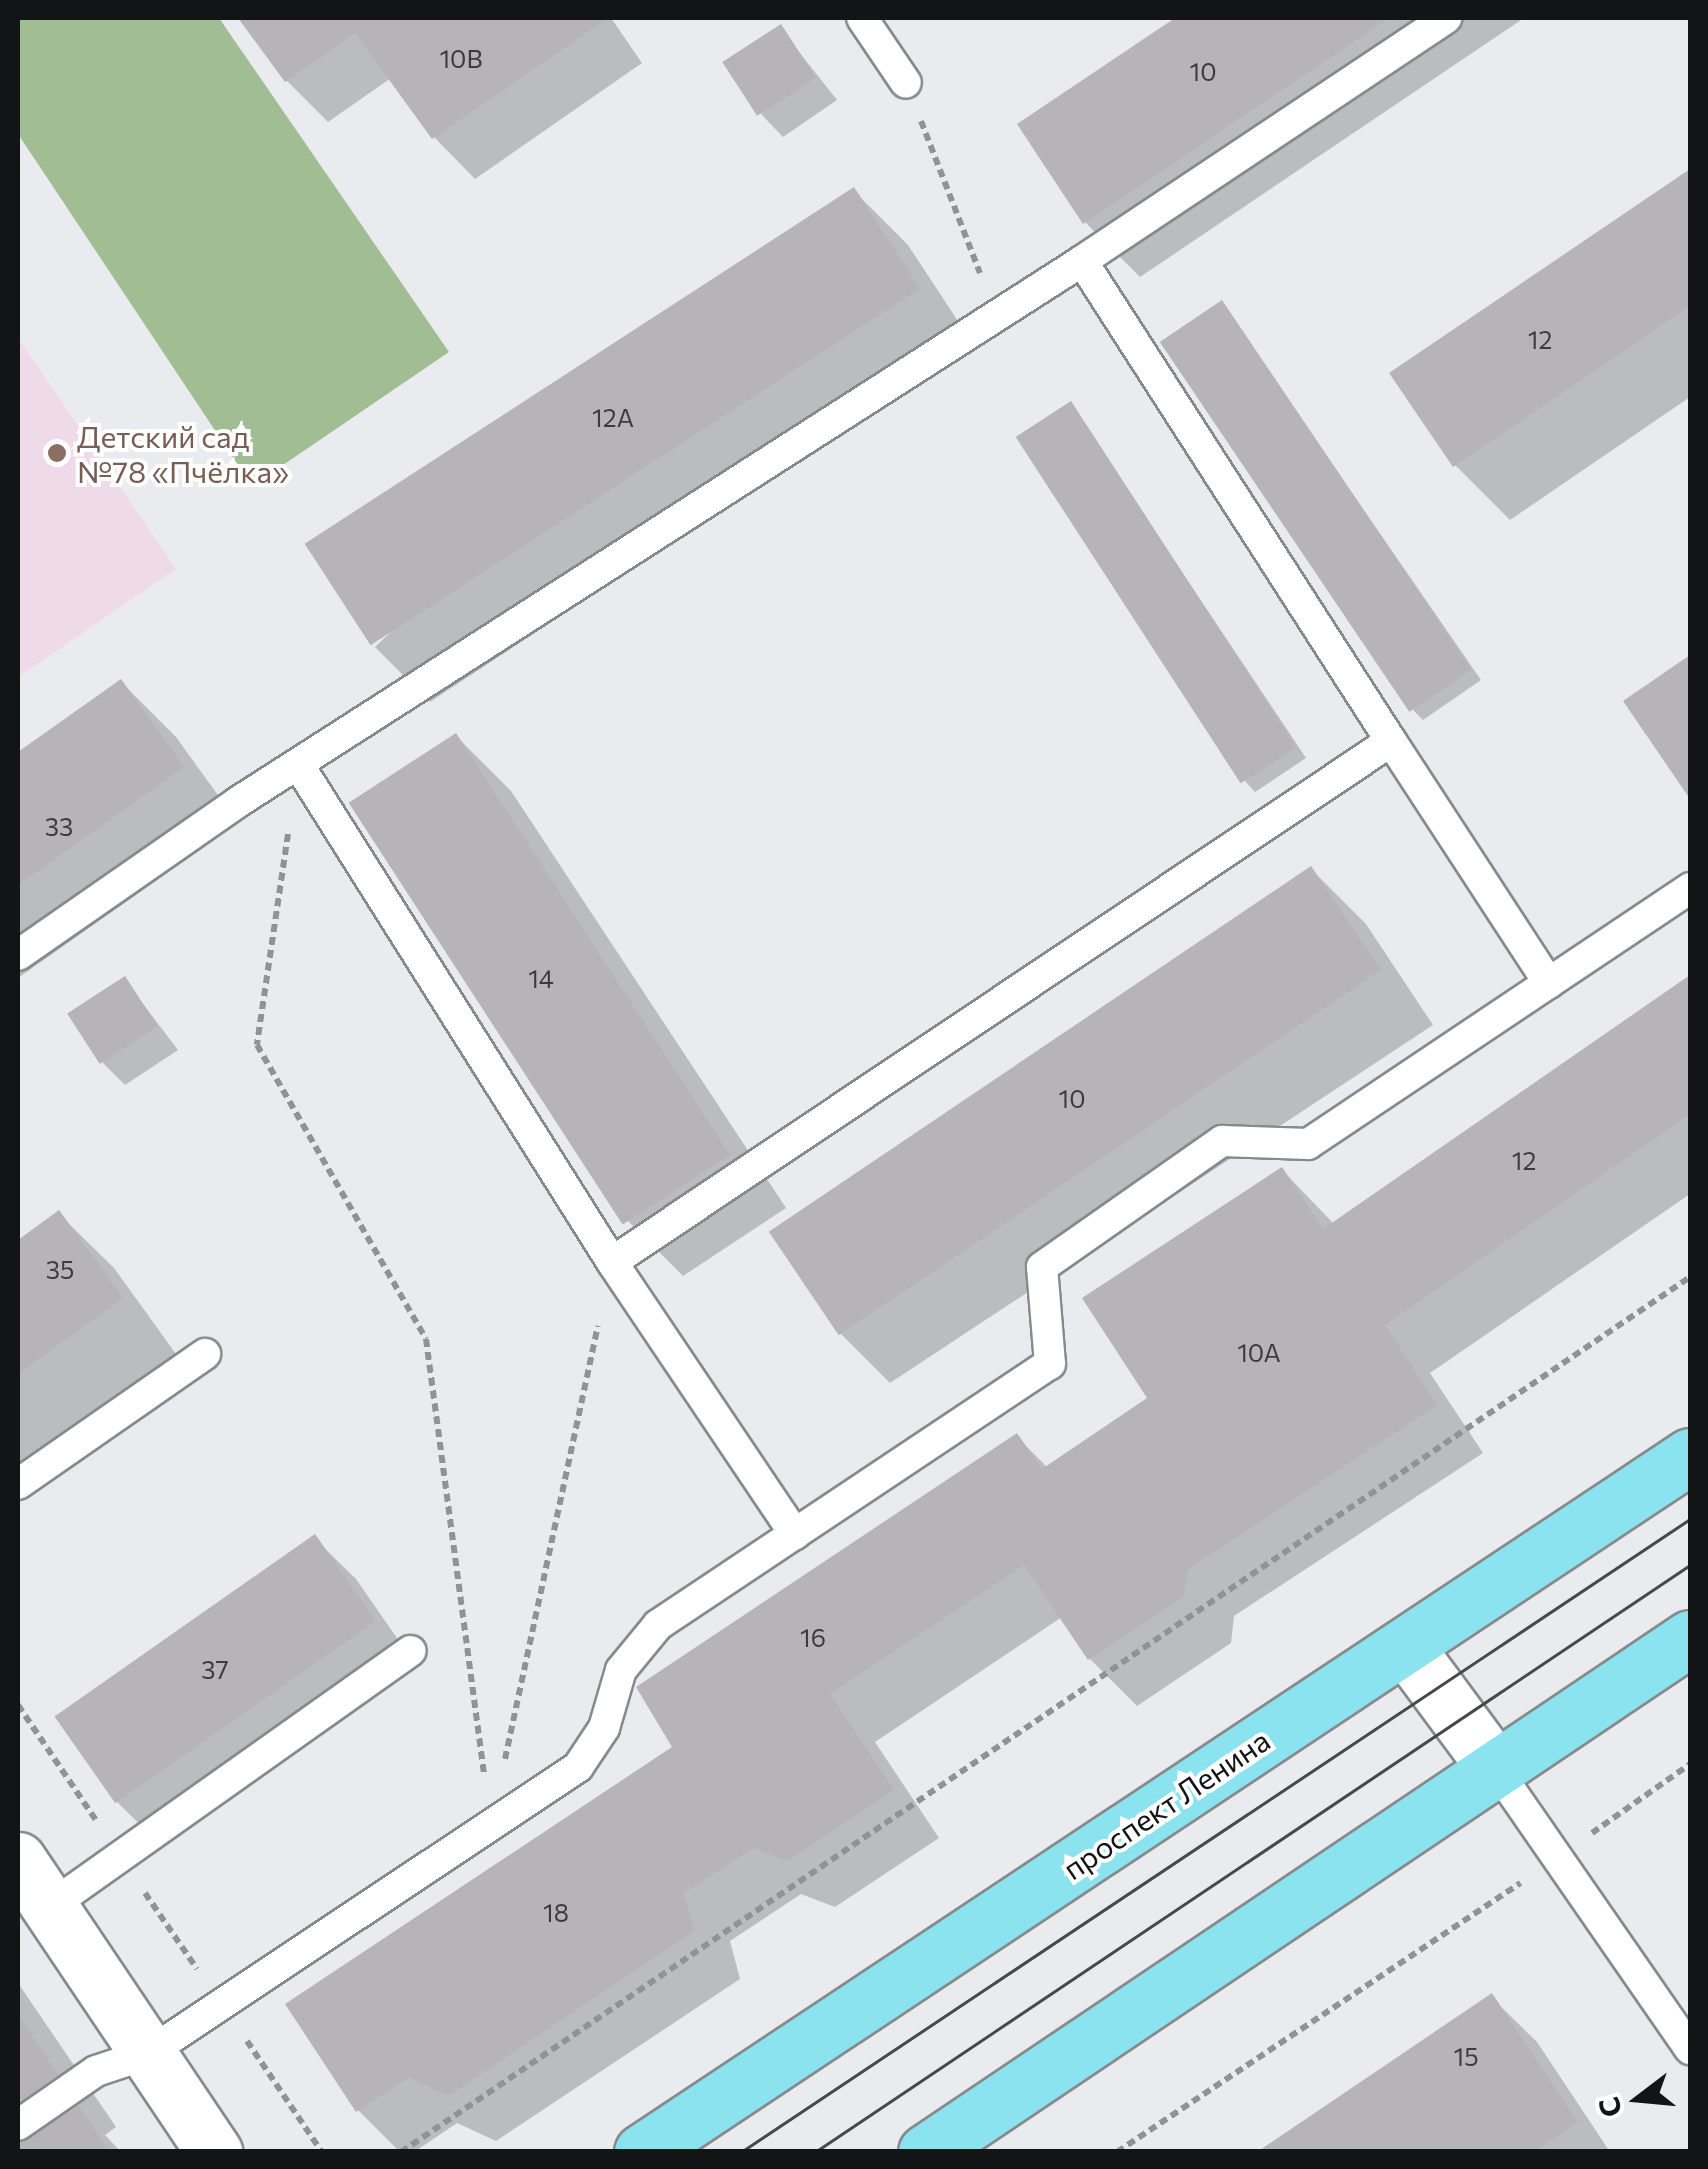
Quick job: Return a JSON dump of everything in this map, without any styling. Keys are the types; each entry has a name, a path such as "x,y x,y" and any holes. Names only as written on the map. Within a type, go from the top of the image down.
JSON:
{"main road":[{"name":"проспект Ленина","path":"642,2152 1690,1456"},
{"path":"926,2152 1690,1638"}],"street":[{"path":"1405,1646 1496,1769"},
{"path":"18,1860 214,2152"}],"lane":[{"path":"862,18 906,83"},
{"path":"18,956 298,764 1082,260 1446,18"},
{"path":"1082,260 1549,984"},
{"path":"612,1262 1391,742"},
{"path":"298,764 612,1262 795,1534"},
{"path":"18,2125 96,2071 148,2054 586,1758 604,1728 622,1670 658,1625 1050,1364 1042,1268 1222,1140 1308,1144 1690,888"},
{"path":"18,1484 204,1354"},
{"path":"49,1907 412,1651"},
{"path":"1496,1769 1690,2049"}],"path":[{"path":"906,83 997,315"},
{"path":"298,764 257,1045 426,1339 491,1825"},
{"path":"491,1825 612,1262"},
{"path":"401,2152 1690,1276"},
{"path":"18,1705 322,2152"},
{"path":"1118,2152 1557,1858 1690,1764"}],"shaded area":[{"name":"Детский сад №78 «Пчёлка»","path":"18,338 176,569 18,677"}],"green space":[{"path":"18,18 219,18 449,352 252,486 18,134"}],"building":[{"path":"238,18 608,18 432,139 355,33 285,82"},
{"path":"1175,18 1389,18 1083,224 1017,124"},
{"path":"781,24 816,78 757,116 722,62"},
{"path":"1690,169 1690,306 1453,467 1389,373"},
{"path":"854,187 920,288 371,645 305,544"},
{"path":"1222,300 1471,670 1409,712 1160,342"},
{"path":"1071,401 1296,747 1241,783 1016,437"},
{"path":"1690,655 1690,799 1623,701"},
{"path":"121,679 184,767 18,885 18,752"},
{"path":"456,733 730,1155 623,1225 349,803"},
{"path":"1311,866 1381,970 839,1335 769,1232"},
{"path":"1690,975 1690,1114 1385,1325 1437,1405 1188,1569 1184,1596 1088,1660 1024,1565 830,1694 894,1790 787,1861 753,1848 684,1893 694,1931 448,2096 409,2077 356,2112 285,2004 672,1747 636,1687 1017,1433 1042,1469 1147,1398 1082,1298 1282,1167 1323,1229"},
{"path":"125,976 158,1026 100,1064 67,1014"},
{"path":"59,1210 123,1298 18,1374 18,1240"},
{"path":"315,1534 376,1621 115,1803 55,1716"},
{"path":"1492,1993 1578,2122 1534,2152 1257,2152"},
{"path":"18,2015 58,2075 18,2103"},
{"path":"79,2106 110,2152 18,2152 18,2143"}],"tram line":[{"path":"741,2152 1690,1519"},
{"path":"815,2152 1690,1565"}],"place":[{"name":"Детский сад №78 «Пчёлка»","path":"57,453"}]}
